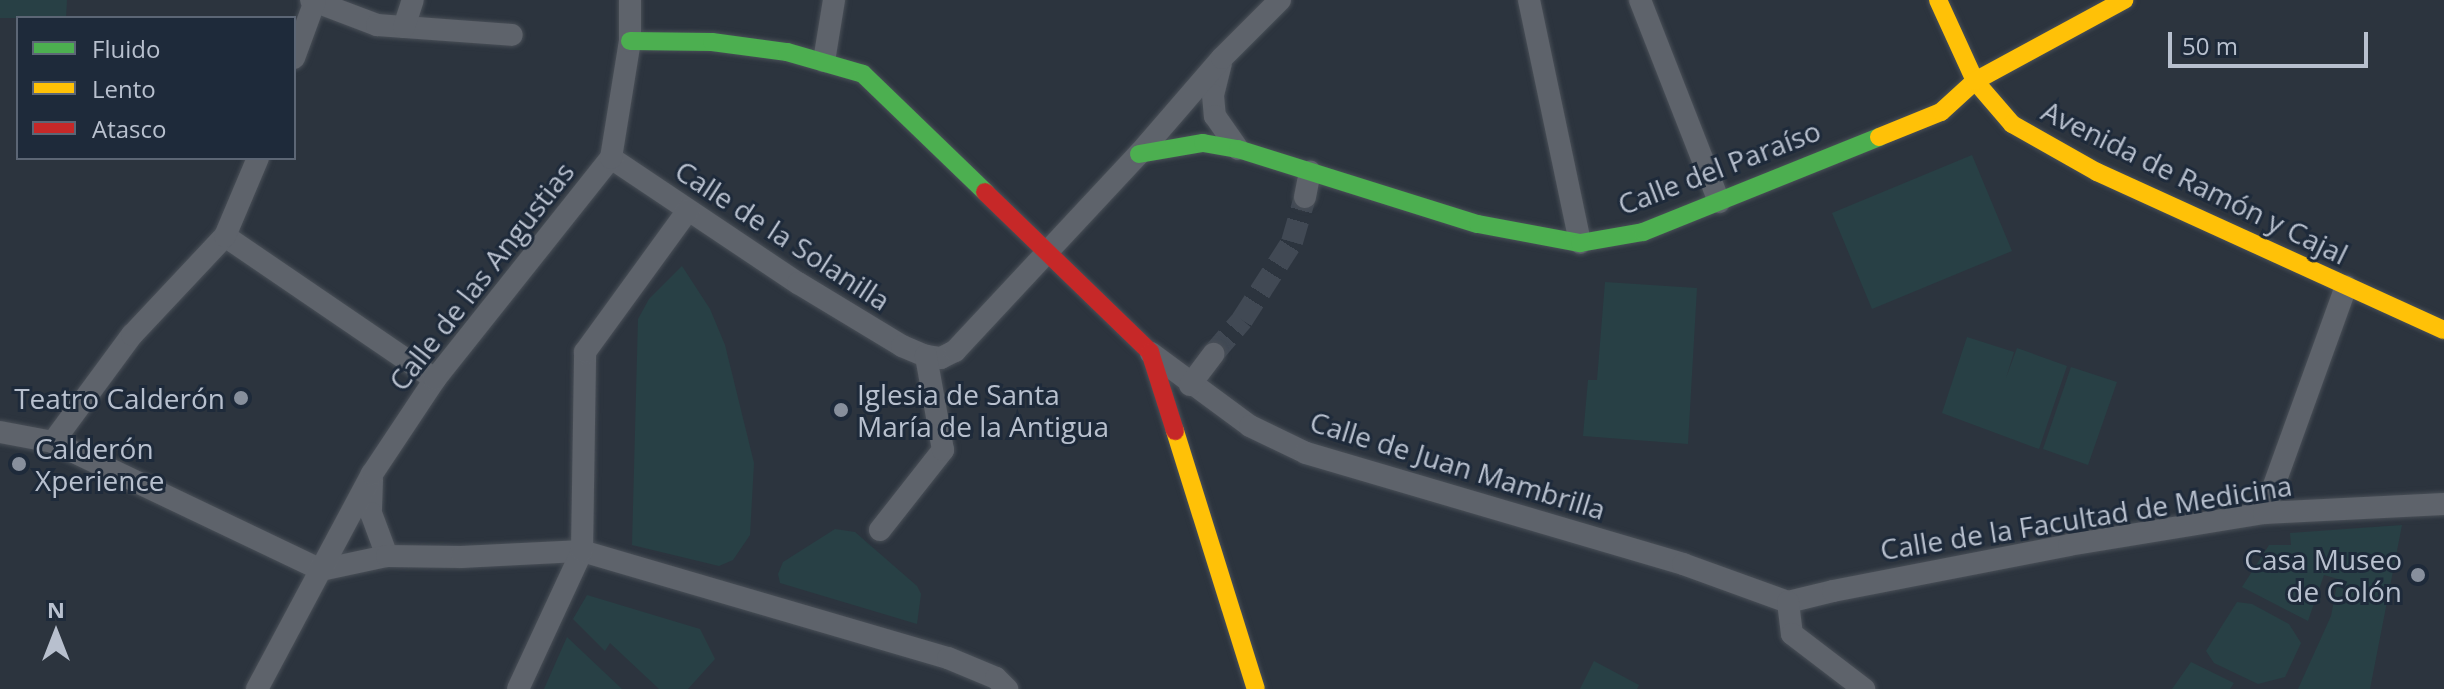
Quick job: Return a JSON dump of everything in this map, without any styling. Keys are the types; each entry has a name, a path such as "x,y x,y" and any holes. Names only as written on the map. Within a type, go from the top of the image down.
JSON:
{"street":[{"path":"404,27 413,0"},
{"name":"Calle de las Angustias","path":"257,689 372,474 435,379 611,158 630,41 630,0"},
{"path":"824,61 834,0"},
{"path":"880,530 943,450 926,356 941,358 955,351 1139,154 1222,58 1280,0"},
{"path":"1529,0 1580,243"},
{"path":"1640,0 1719,202"},
{"name":"Avenida de Ramón y Cajal","path":"1938,0 1975,81 2012,124 2097,172 2444,330"},
{"name":"Calle del Paraíso","path":"1139,154 1203,143 1238,149 1478,224 1580,243 1643,232 1941,112 1975,81 2124,0"},
{"path":"296,52 313,1 377,25 512,35"},
{"name":"Calle de Juan Mambrilla","path":"630,41 712,42 787,52 863,74 1150,352 1190,385 1250,426 1306,453 1683,564 1788,602"},
{"path":"1222,58 1213,95 1215,116 1238,149"},
{"name":"Calle de la Solanilla","path":"611,158 811,291 902,346 926,356"},
{"path":"53,442 132,335 225,236 257,160"},
{"path":"1305,197 1310,171"},
{"path":"518,689 582,551 585,352 688,210"},
{"path":"225,236 435,379"},
{"path":"2264,513 2346,286"},
{"path":"1150,352 1256,689"},
{"path":"1190,385 1213,354"},
{"path":"0,432 53,442 321,570 387,556 462,557 582,551 948,658 996,678 1007,689"},
{"path":"372,474 371,513 387,556"},
{"name":"Calle de la Facultad de Medicina","path":"1788,602 2069,545 2264,513 2444,504"},
{"path":"1788,602 1792,634 1864,689"}],"green space":[{"path":"0,0 67,0 66,16 0,18"},
{"path":"1972,155 2012,251 1872,309 1832,213"},
{"path":"682,266 710,309 725,345 754,463 750,535 733,560 719,566 632,545 638,319 649,299"},
{"path":"1605,282 1697,288 1688,444 1583,436 1588,380 1597,380"},
{"path":"1967,337 2014,352 2006,378 2017,348 2067,366 2039,449 1942,413"},
{"path":"2071,367 2117,382 2088,465 2043,449"},
{"path":"2402,525 2370,689 2298,689 2331,616 2338,579 2324,575 2308,621 2242,587 2269,545 2291,545 2290,533"},
{"path":"835,529 855,532 917,586 921,594 917,624 780,583 778,574 783,562"},
{"path":"587,595 700,629 715,659 688,689 659,689 610,643 605,651 573,619"},
{"path":"2237,602 2252,604 2289,624 2301,643 2285,677 2258,684 2214,663 2206,651"},
{"path":"567,637 622,689 544,689"},
{"path":"1594,661 1639,685 1637,689 1580,689"},
{"path":"2191,662 2234,683 2230,689 2172,689"}],"tunnel":[{"path":"1213,354 1242,320 1292,242 1305,197"}],"traffic: fast":[{"path":"630,41 712,42 787,52 863,74 985,192"},
{"path":"1139,154 1203,143 1238,149 1478,224 1580,243 1643,232 1879,137"}],"traffic: slow":[{"path":"1938,0 1975,81 2012,124 2097,172 2444,330"},
{"path":"1879,137 1941,112 1975,81 2124,0"},
{"path":"1175,431 1256,689"}],"traffic: jam":[{"path":"985,192 1150,352 1175,431"}],"place":[{"name":"Teatro Calderón","path":"241,398"},
{"name":"Iglesia de Santa María de la Antigua","path":"841,410"},
{"name":"Calderón Xperience","path":"19,464"},
{"name":"Casa Museo de Colón","path":"2418,575"}]}
